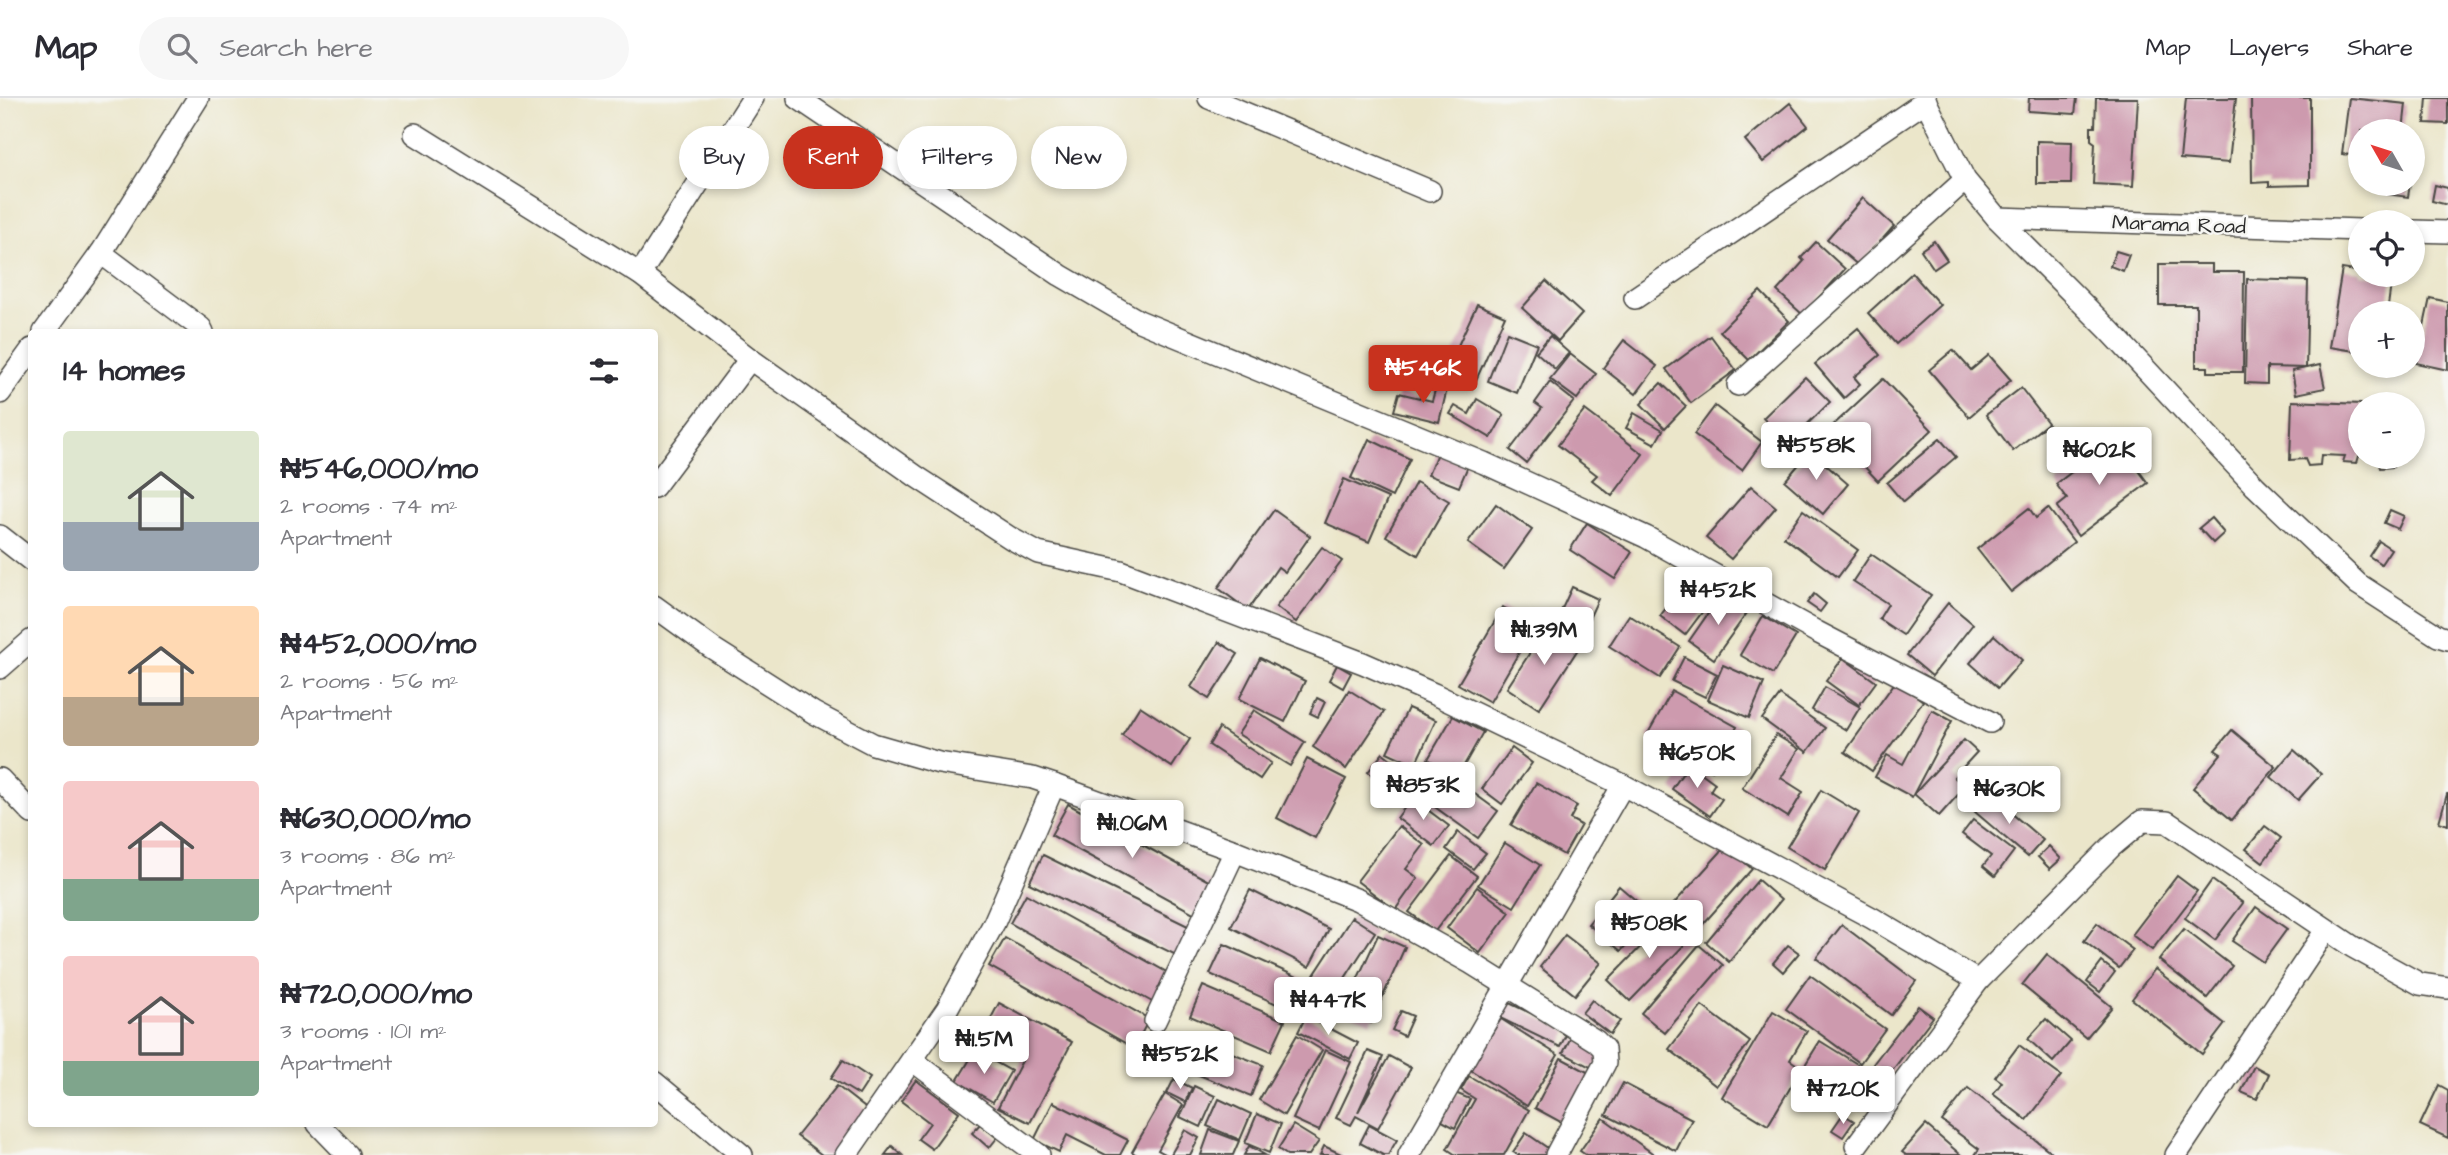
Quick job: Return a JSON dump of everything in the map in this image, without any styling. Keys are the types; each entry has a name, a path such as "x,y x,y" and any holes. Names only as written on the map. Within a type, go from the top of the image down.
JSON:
{"street":[{"path":"46,329 101,253 198,98"},
{"path":"640,274 753,98"},
{"path":"798,98 1060,275 1139,320 1484,463 1646,537 1817,632 1990,722"},
{"path":"1209,98 1430,191"},
{"path":"1635,298 1925,99 1965,180 1997,218 2110,331 2255,486 2358,584 2438,636 2448,639"},
{"path":"415,134 640,274 750,359 917,477 1012,539 1038,553 1121,571 1363,663 1623,785 1872,918 1978,981"},
{"path":"1738,385 1965,180"},
{"name":"Marama Road","path":"1997,218 2348,230"},
{"path":"2425,231 2448,232"},
{"path":"101,253 202,329"},
{"path":"0,393 28,354"},
{"path":"658,482 750,359"},
{"path":"0,536 28,558"},
{"path":"658,609 712,648 814,713 873,744 939,763 1033,778 1235,851 1358,900 1471,963 1596,1041 1604,1049 1605,1063 1556,1155"},
{"path":"0,668 28,644"},
{"path":"0,779 28,809"},
{"path":"846,1155 947,1009 994,923 1054,785"},
{"path":"1409,1155 1623,785"},
{"path":"1856,1146 1978,981 2111,847 2142,821 2167,822 2353,947 2420,984 2448,988"},
{"path":"1154,1021 1235,851"},
{"path":"2176,1155 2326,930"},
{"path":"912,1060 1039,1155"},
{"path":"658,1085 742,1155"},
{"path":"321,1127 348,1155"}],"building":[{"path":"2029,98 2077,98 2075,114 2028,111"},
{"path":"2096,98 2138,98 2133,186 2093,184 2095,143 2091,140 2091,127 2095,127"},
{"path":"2186,98 2236,98 2229,163 2180,159"},
{"path":"2251,98 2310,98 2310,185 2269,186 2269,182 2252,183"},
{"path":"2349,98 2406,104 2404,119 2348,119 2348,155 2342,154"},
{"path":"2427,98 2448,98 2448,124 2426,123"},
{"path":"1790,103 1808,126 1763,162 1745,140"},
{"path":"2037,141 2072,142 2071,184 2037,184"},
{"path":"2435,185 2448,188 2448,205 2432,201"},
{"path":"1863,198 1894,226 1859,266 1827,239"},
{"path":"1934,241 1947,260 1934,269 1921,250"},
{"path":"1816,242 1845,269 1803,315 1777,291 1804,261 1801,258"},
{"path":"2116,251 2129,255 2123,271 2110,266"},
{"path":"2159,264 2212,264 2212,272 2244,272 2243,372 2208,372 2208,367 2196,367 2196,305 2159,305"},
{"path":"2342,269 2348,270 2348,287 2391,287 2389,301 2348,301 2348,350 2329,347"},
{"path":"1912,273 1940,305 1896,344 1868,313"},
{"path":"2247,279 2308,281 2306,368 2267,367 2267,384 2245,383"},
{"path":"1546,281 1582,314 1558,341 1522,308"},
{"path":"1760,291 1789,321 1749,360 1720,331"},
{"path":"2430,298 2448,302 2448,370 2425,365 2425,321"},
{"path":"1477,304 1505,316 1472,389 1444,376"},
{"path":"1858,328 1880,355 1854,377 1860,384 1844,398 1815,364"},
{"path":"1507,332 1537,344 1517,393 1488,381"},
{"path":"1550,336 1569,353 1555,369 1536,352"},
{"path":"1711,336 1736,370 1691,403 1666,369"},
{"path":"1624,340 1657,366 1636,394 1603,368"},
{"path":"1953,350 1971,370 1989,355 2011,380 1969,417 1929,370"},
{"path":"1570,354 1596,374 1577,399 1550,379"},
{"path":"2320,365 2325,388 2296,394 2292,371"},
{"path":"1805,377 1830,402 1787,444 1763,418"},
{"path":"1883,379 1932,430 1878,481 1829,429"},
{"path":"1550,382 1574,401 1526,463 1510,450 1542,408 1535,403"},
{"path":"1437,383 1448,385 1439,422 1394,411 1399,393 1432,401"},
{"path":"1661,383 1686,406 1665,428 1641,404"},
{"path":"2021,388 2048,423 2013,451 1986,415"},
{"path":"1477,399 1504,415 1491,438 1450,414 1455,406 1469,414"},
{"path":"2292,401 2348,403 2348,462 2343,462 2345,456 2321,455 2320,465 2308,466 2305,459 2290,460"},
{"path":"1715,406 1762,442 1742,470 1694,434"},
{"path":"1585,410 1643,454 1612,496 1592,480 1597,475 1558,445"},
{"path":"1634,413 1663,430 1655,444 1626,428"},
{"path":"1369,439 1410,459 1392,497 1351,478"},
{"path":"1940,439 1956,457 1903,502 1887,483"},
{"path":"2115,439 2148,483 2078,536 2057,507 2067,499 2056,484"},
{"path":"1810,451 1848,484 1823,514 1785,481"},
{"path":"1437,453 1468,466 1459,487 1428,475"},
{"path":"1344,479 1388,498 1369,542 1325,523"},
{"path":"1416,482 1449,501 1418,555 1386,536"},
{"path":"1751,486 1776,507 1731,559 1706,538"},
{"path":"1496,504 1532,530 1504,569 1468,543"},
{"path":"2029,508 2036,518 2048,508 2074,542 2011,592 1977,549"},
{"path":"1274,510 1310,536 1285,572 1278,567 1248,610 1218,588"},
{"path":"1803,510 1858,550 1838,577 1784,537"},
{"path":"2390,510 2404,516 2398,529 2384,523"},
{"path":"2211,518 2224,533 2213,543 2199,528"},
{"path":"1587,523 1632,552 1615,579 1570,550"},
{"path":"2379,541 2391,549 2381,564 2369,556"},
{"path":"1322,547 1342,561 1296,622 1276,607"},
{"path":"1871,554 1931,595 1903,635 1879,619 1888,604 1853,581"},
{"path":"1687,581 1712,599 1685,635 1660,616"},
{"path":"1572,587 1598,599 1581,636 1555,624"},
{"path":"1814,594 1826,604 1820,612 1807,603"},
{"path":"1721,595 1747,613 1714,659 1689,641"},
{"path":"1948,603 1973,624 1932,676 1907,655"},
{"path":"1503,607 1535,625 1490,702 1458,684"},
{"path":"1629,615 1680,647 1660,678 1609,646"},
{"path":"1763,616 1796,636 1773,674 1740,655"},
{"path":"1548,625 1580,646 1539,709 1507,688"},
{"path":"1994,635 2022,660 1998,688 1970,663"},
{"path":"1219,642 1238,654 1209,699 1191,687"},
{"path":"1684,657 1717,674 1705,697 1672,681"},
{"path":"1260,658 1305,681 1285,722 1239,699"},
{"path":"1843,658 1876,682 1859,705 1826,681"},
{"path":"1337,665 1351,673 1343,688 1329,680"},
{"path":"1723,665 1764,683 1749,718 1708,700"},
{"path":"1896,681 1923,701 1872,771 1845,752"},
{"path":"1825,687 1860,707 1846,730 1812,710"},
{"path":"1349,690 1384,712 1346,769 1313,747"},
{"path":"1672,691 1737,727 1712,771 1647,735"},
{"path":"1780,695 1825,728 1807,752 1762,719"},
{"path":"1317,698 1325,702 1318,717 1310,713"},
{"path":"1140,706 1190,739 1172,767 1122,735"},
{"path":"1408,708 1436,720 1415,765 1387,752"},
{"path":"1254,710 1305,742 1290,766 1238,734"},
{"path":"1932,710 1952,721 1912,797 1875,777 1887,755 1903,764"},
{"path":"1453,716 1483,732 1458,776 1428,759"},
{"path":"1219,728 1271,763 1260,779 1209,745"},
{"path":"2232,730 2276,767 2232,820 2193,788 2221,754 2215,750"},
{"path":"1776,735 1799,749 1781,778 1803,792 1788,817 1742,788"},
{"path":"1964,740 1977,752 1954,777 1965,787 1939,816 1914,794"},
{"path":"1512,748 1532,763 1502,804 1482,789"},
{"path":"2294,750 2321,774 2298,800 2271,777"},
{"path":"1383,753 1412,775 1397,794 1368,772"},
{"path":"1307,759 1346,779 1315,838 1277,818"},
{"path":"1434,764 1498,811 1478,838 1414,792"},
{"path":"1689,764 1715,783 1710,791 1722,799 1710,816 1672,789"},
{"path":"1536,783 1577,806 1570,819 1581,825 1564,855 1511,825"},
{"path":"1821,790 1859,813 1825,870 1787,847"},
{"path":"2448,794 2448,825 2439,822"},
{"path":"1990,795 2043,840 2028,857 1975,812"},
{"path":"1412,798 1449,826 1434,846 1397,818"},
{"path":"1068,804 1214,884 1197,915 1051,835"},
{"path":"1973,820 2014,851 1995,876 1983,866 1991,856 1962,834"},
{"path":"1399,826 1424,845 1406,869 1418,878 1395,910 1357,881"},
{"path":"2265,826 2281,838 2263,862 2246,849"},
{"path":"1458,832 1486,853 1473,869 1446,849"},
{"path":"1505,843 1540,865 1514,907 1478,885"},
{"path":"1726,846 1752,869 1696,932 1670,908"},
{"path":"2049,846 2061,859 2050,869 2038,857"},
{"path":"1043,855 1192,928 1178,956 1029,883"},
{"path":"1451,856 1477,876 1435,931 1409,912"},
{"path":"2177,876 2197,891 2152,950 2132,935"},
{"path":"1758,880 1781,900 1729,962 1706,942"},
{"path":"2212,880 2243,903 2215,940 2185,918"},
{"path":"1619,886 1652,914 1621,951 1588,924"},
{"path":"1477,887 1510,912 1480,953 1447,928"},
{"path":"1250,890 1329,929 1309,967 1231,927"},
{"path":"1026,894 1170,974 1154,1003 1010,923"},
{"path":"2256,907 2287,929 2263,962 2232,941"},
{"path":"1352,917 1375,932 1330,1001 1307,986"},
{"path":"1669,918 1690,939 1630,1001 1608,980"},
{"path":"2097,923 2133,950 2119,968 2084,941"},
{"path":"1842,925 1916,981 1891,1015 1816,958"},
{"path":"2184,929 2232,966 2207,998 2159,960"},
{"path":"1378,935 1405,947 1371,1023 1343,1010"},
{"path":"1565,935 1601,963 1575,995 1540,967"},
{"path":"1005,938 1149,1019 1134,1048 989,966"},
{"path":"1224,944 1304,980 1290,1010 1210,974"},
{"path":"1699,945 1723,965 1665,1033 1641,1013"},
{"path":"1788,945 1799,953 1783,972 1773,963"},
{"path":"2047,954 2112,1007 2086,1038 2022,985"},
{"path":"2102,962 2115,972 2100,992 2087,982"},
{"path":"2155,969 2225,1024 2202,1054 2132,999"},
{"path":"1810,975 1885,1029 1860,1063 1786,1009"},
{"path":"1203,986 1285,1021 1271,1051 1190,1016"},
{"path":"1592,1000 1620,1021 1610,1034 1582,1013"},
{"path":"1505,1001 1568,1031 1560,1047 1498,1017"},
{"path":"999,1003 1072,1042 1030,1123 998,1107 1022,1061 980,1039"},
{"path":"1702,1006 1750,1042 1716,1086 1669,1049"},
{"path":"1918,1006 1933,1017 1888,1076 1873,1064"},
{"path":"1401,1011 1413,1016 1404,1036 1392,1030"},
{"path":"1773,1011 1807,1031 1790,1060 1802,1068 1768,1125 1722,1097"},
{"path":"1306,1016 1358,1043 1350,1059 1298,1032"},
{"path":"1501,1019 1558,1055 1527,1106 1469,1069"},
{"path":"2046,1019 2071,1041 2053,1062 2028,1039"},
{"path":"1181,1033 1263,1065 1251,1096 1169,1063"},
{"path":"1297,1035 1322,1050 1284,1115 1259,1100"},
{"path":"1571,1037 1603,1053 1594,1069 1563,1053"},
{"path":"1820,1041 1878,1077 1858,1109 1800,1073"},
{"path":"2019,1045 2061,1076 2027,1120 1993,1094 2002,1082 1995,1077"},
{"path":"1325,1050 1351,1062 1319,1131 1293,1119"},
{"path":"975,1051 1011,1071 993,1102 957,1081"},
{"path":"1368,1051 1383,1057 1358,1112 1389,1056 1411,1068 1378,1128 1356,1116 1351,1125 1336,1118"},
{"path":"1561,1058 1593,1075 1566,1125 1535,1108"},
{"path":"843,1060 870,1078 859,1095 831,1078"},
{"path":"2254,1066 2269,1074 2257,1099 2241,1092"},
{"path":"1469,1076 1529,1110 1504,1155 1456,1155 1447,1149 1475,1099 1461,1090"},
{"path":"1174,1079 1192,1088 1185,1102 1167,1093"},
{"path":"916,1080 959,1112 932,1149 918,1139 930,1123 901,1101"},
{"path":"1623,1083 1692,1119 1676,1151 1606,1115"},
{"path":"2439,1085 2448,1090 2448,1138 2420,1125"},
{"path":"837,1086 869,1111 835,1155 822,1155 797,1136"},
{"path":"1194,1086 1215,1096 1201,1127 1180,1117"},
{"path":"1968,1088 2055,1155 1975,1155 1979,1149 1942,1121"},
{"path":"1455,1093 1470,1099 1455,1128 1442,1121"},
{"path":"1165,1094 1183,1105 1158,1150 1167,1155 1137,1155 1132,1152"},
{"path":"1219,1099 1251,1114 1240,1140 1207,1126"},
{"path":"1053,1102 1128,1140 1120,1155 1106,1155 1067,1135 1059,1152 1034,1140"},
{"path":"1257,1114 1281,1124 1269,1153 1245,1143"},
{"path":"1843,1114 1854,1121 1843,1137 1832,1130"},
{"path":"1603,1118 1655,1155 1586,1155 1580,1151"},
{"path":"980,1124 997,1138 989,1148 972,1133"},
{"path":"1293,1125 1319,1141 1309,1155 1287,1155 1278,1149"},
{"path":"1369,1125 1397,1140 1388,1155 1360,1143"},
{"path":"1926,1125 1961,1155 1906,1155 1902,1152"},
{"path":"1185,1130 1199,1138 1190,1155 1171,1154"},
{"path":"1210,1130 1239,1141 1233,1155 1201,1155"},
{"path":"1526,1133 1552,1151 1549,1155 1518,1155 1513,1152"},
{"path":"892,1146 902,1155 885,1155"},
{"path":"1249,1146 1265,1155 1244,1155"},
{"path":"1324,1146 1343,1155 1320,1155"}]}
